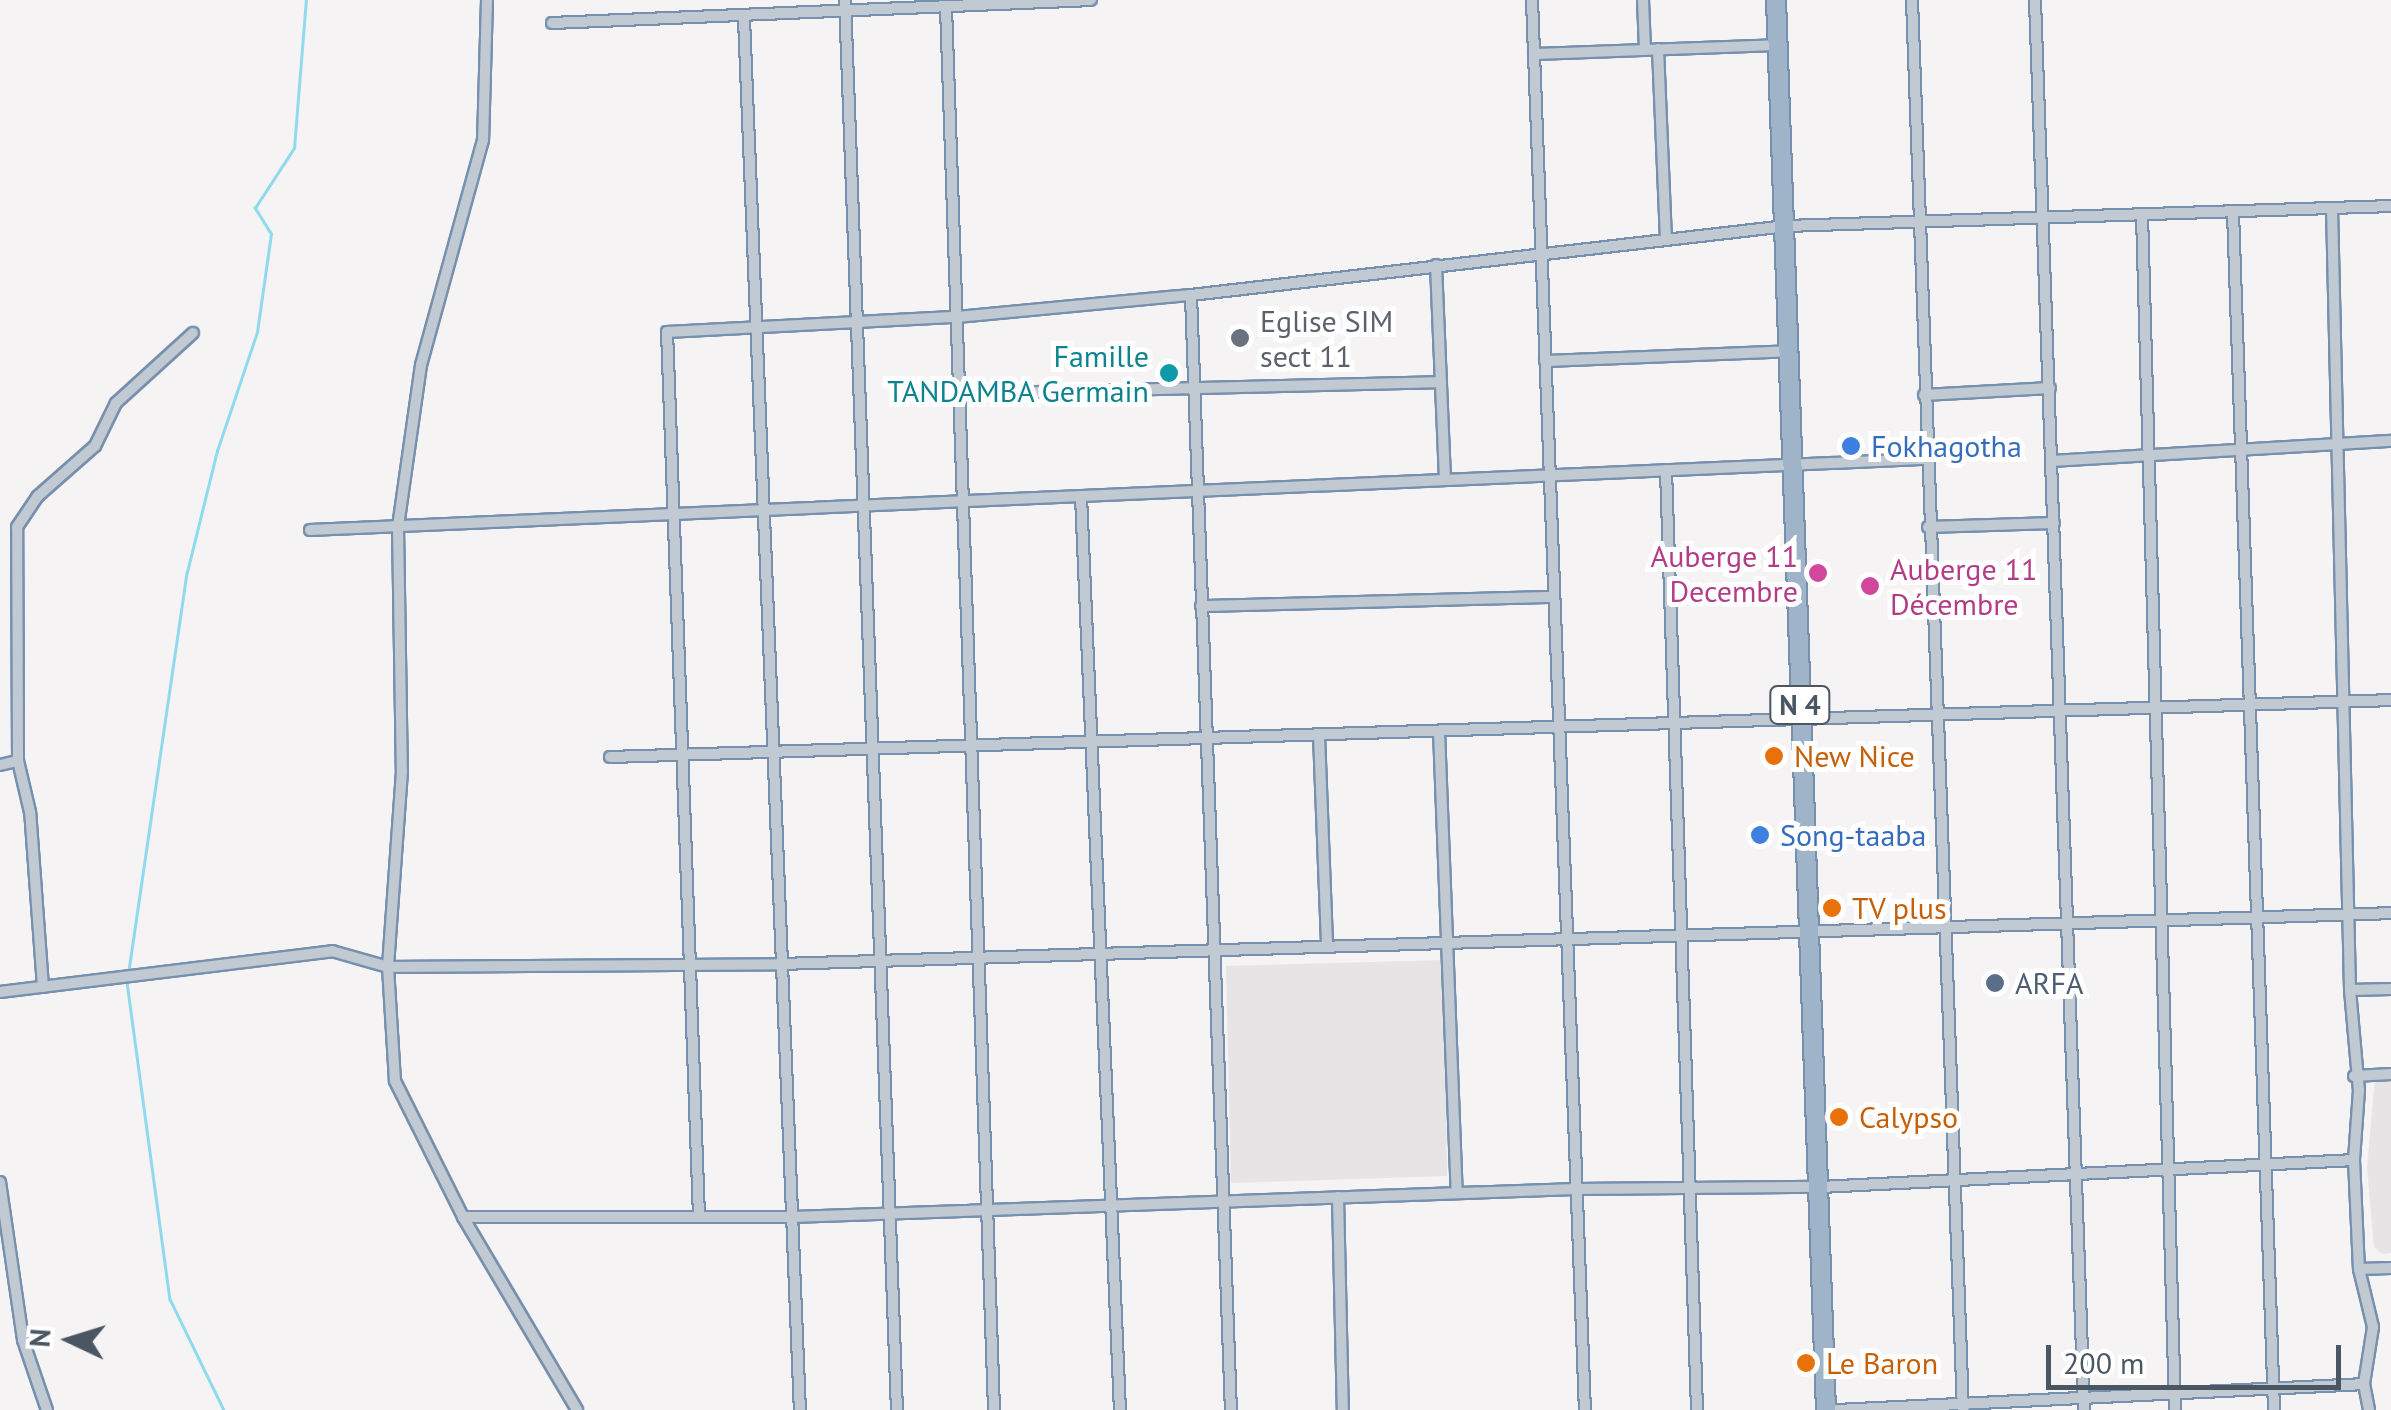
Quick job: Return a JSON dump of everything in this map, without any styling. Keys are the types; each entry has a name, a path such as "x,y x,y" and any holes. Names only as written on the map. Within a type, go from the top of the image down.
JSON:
{"highway":[{"name":"N 4","path":"1776,0 1826,1410"}],"street":[{"path":"487,0 483,140 421,365 398,526 402,751 388,967 395,1081 463,1217 577,1410"},
{"path":"552,23 744,18 844,4 946,7 1091,0"},
{"path":"1532,0 1585,1410"},
{"path":"1643,0 1645,50"},
{"path":"1912,0 1962,1406"},
{"path":"2036,0 2084,1410"},
{"path":"844,4 868,506 877,959 897,1410"},
{"path":"946,7 994,1410"},
{"path":"744,18 800,1410"},
{"path":"1534,54 1778,45"},
{"path":"1658,49 1666,238"},
{"path":"699,1216 667,332 956,317 1191,295 1786,226 2391,206"},
{"path":"2332,208 2354,1160 2359,1270 2373,1327 2364,1384 2369,1410"},
{"path":"2233,212 2245,450 2254,917 2274,1410"},
{"path":"2142,214 2175,1410"},
{"path":"1436,265 1444,480"},
{"path":"1191,295 1221,1202 1232,1410"},
{"path":"43,987 30,812 18,761 17,527 38,496 95,446 116,403 193,333"},
{"path":"1544,362 1790,350"},
{"path":"959,394 1441,382"},
{"path":"1924,395 2050,388"},
{"path":"2052,462 2339,440 2391,440"},
{"path":"310,530 1926,459"},
{"path":"1666,470 1697,1410"},
{"path":"1081,496 1096,742 1120,1410"},
{"path":"1928,527 2054,523"},
{"path":"1202,606 1552,597"},
{"path":"610,757 1673,723 1801,715 1936,715 2391,700"},
{"path":"1439,730 1457,1193"},
{"path":"1319,734 1327,947"},
{"path":"0,765 18,761"},
{"path":"0,992 332,951 388,967 781,964 2391,913"},
{"path":"2350,990 2391,988"},
{"path":"2354,1076 2391,1074"},
{"path":"463,1217 792,1217 1575,1189 1820,1187 2354,1160"},
{"path":"0,1182 23,1340 47,1410"},
{"path":"1338,1197 1343,1410"},
{"path":"2359,1270 2391,1268"},
{"path":"1837,1410 2364,1384"}],"shaded area":[{"path":"1444,960 1447,1176 1231,1183 1226,966"},
{"path":"2391,1077 2391,1253 2382,1254 2374,1247 2367,1168 2375,1078"}],"waterway":[{"path":"128,974 187,572 217,451 257,332 271,234 255,208 294,148 306,0"},
{"path":"127,982 170,1299 224,1410"}],"place":[{"name":"Eglise SIM sect 11","path":"1240,338"},
{"name":"Famille TANDAMBA Germain","path":"1169,373"},
{"name":"Fokhagotha","path":"1851,446"},
{"name":"Auberge 11 Decembre","path":"1818,573"},
{"name":"Auberge 11 Décembre","path":"1870,586"},
{"name":"New Nice","path":"1774,756"},
{"name":"Song-taaba","path":"1760,835"},
{"name":"TV plus","path":"1832,908"},
{"name":"ARFA","path":"1995,983"},
{"name":"Calypso","path":"1839,1117"},
{"name":"Le Baron","path":"1806,1363"}]}
